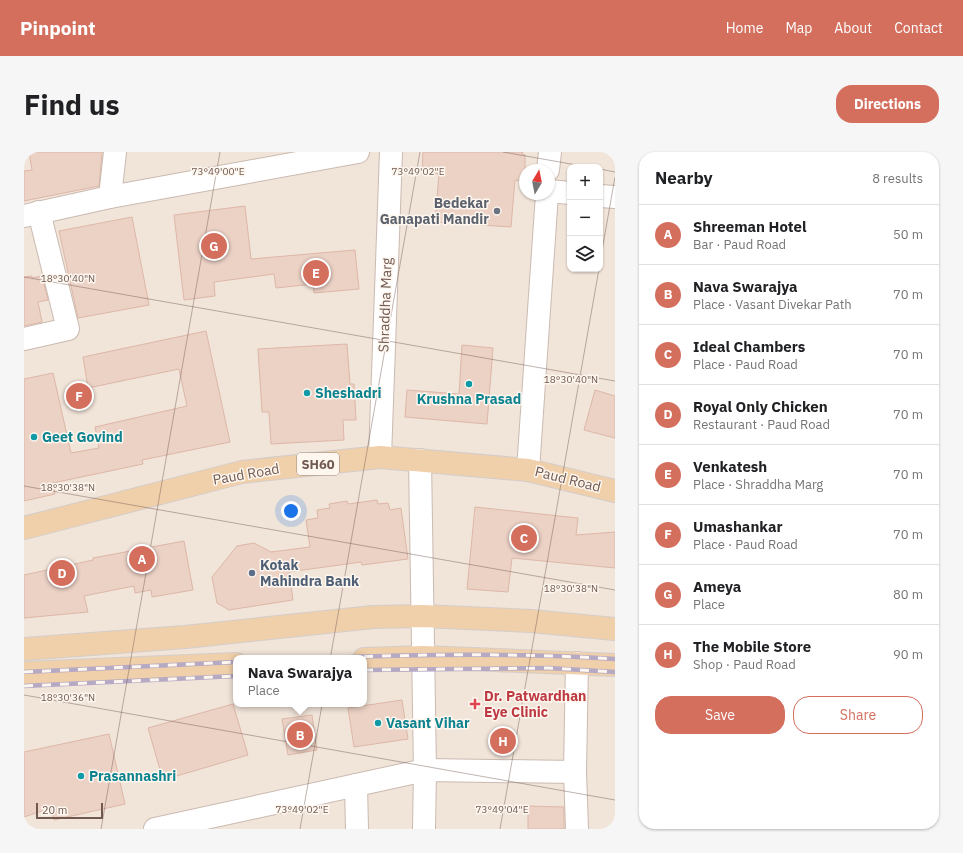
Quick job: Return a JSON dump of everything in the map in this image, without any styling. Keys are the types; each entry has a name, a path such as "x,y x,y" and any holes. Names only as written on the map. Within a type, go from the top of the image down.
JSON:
{"main road":[{"name":"Paud Road","path":"24,528 242,472 380,457 528,470 615,491"},
{"path":"24,649 185,637 373,617 423,616 531,621 615,629"},
{"path":"367,659 424,656 577,662 615,665"},
{"path":"24,673 233,664"}],"street":[{"path":"110,197 115,152"},
{"path":"24,339 68,329 32,214 110,197 358,152"},
{"name":"Shraddha Marg","path":"380,457 391,152"},
{"path":"549,164 550,152"},
{"path":"555,192 567,193"},
{"path":"603,196 615,197"},
{"path":"528,470 547,200"},
{"path":"420,460 424,656 424,829"},
{"path":"577,662 575,772 577,829"},
{"path":"155,829 425,770 575,772"},
{"path":"356,785 357,829"}],"shaded area":[{"path":"24,152 615,152 615,829 24,829"}],"building":[{"path":"29,152 102,152 99,186 24,201 24,171 32,170"},
{"path":"423,152 523,152 522,154 525,155 525,164 519,164 519,180 515,180 511,227 435,222 439,174 422,173"},
{"path":"245,206 251,259 355,250 359,289 314,293 313,284 276,288 274,274 214,282 215,296 184,300 174,215"},
{"path":"132,217 149,305 78,318 59,231"},
{"path":"32,276 32,278 42,276 48,300 38,302 42,322 24,326 24,277"},
{"path":"206,331 230,442 142,460 143,464 53,483 55,494 24,501 24,379 53,373 71,453 99,448 95,427 187,406 179,369 88,388 83,357"},
{"name":"Sheshadri","path":"347,344 350,384 354,384 356,420 343,420 344,440 271,444 269,412 262,412 258,349"},
{"name":"Krushna Prasad","path":"462,345 493,348 487,424 405,417 407,390 459,394"},
{"path":"595,390 615,396 615,438 584,430"},
{"path":"377,500 378,504 388,503 390,510 401,508 408,559 362,565 361,562 289,572 293,600 229,610 217,603 212,577 237,546 254,543 271,552 310,547 306,520 318,518 317,510 330,508 329,504 347,501 348,504"},
{"path":"475,507 578,518 576,535 615,532 615,568 512,558 508,592 467,589"},
{"path":"184,541 193,590 152,597 151,590 135,593 134,586 84,596 88,612 24,618 24,575 93,560 93,558"},
{"name":"Vasant Vihar","path":"402,700 408,739 354,747 348,708 367,707 367,705"},
{"path":"233,704 248,755 163,780 148,728"},
{"path":"312,715 317,750 288,755 282,719"},
{"name":"Prasannashri","path":"109,734 125,804 54,820 51,808 24,817 24,752"},
{"path":"528,806 564,807 564,829 528,829"}],"railway":[{"path":"367,657 472,655 615,659"},
{"path":"24,672 233,662"},
{"path":"367,670 548,668 615,672"},
{"path":"24,686 233,676"}],"place":[{"name":"Bedekar Ganapati Mandir","path":"497,211"},
{"name":"Ameya","path":"214,246"},
{"name":"Venkatesh","path":"316,273"},
{"name":"Krushna Prasad","path":"469,384"},
{"name":"Sheshadri","path":"307,393"},
{"name":"Umashankar","path":"79,396"},
{"name":"Geet Govind","path":"34,437"},
{"name":"Ideal Chambers","path":"524,538"},
{"name":"Shreeman Hotel","path":"142,559"},
{"name":"Royal Only Chicken","path":"62,573"},
{"name":"Kotak Mahindra Bank","path":"252,573"},
{"name":"Dr. Patwardhan Eye Clinic","path":"475,704"},
{"name":"Vasant Vihar","path":"378,723"},
{"name":"Nava Swarajya","path":"300,735"},
{"name":"The Mobile Store","path":"503,741"},
{"name":"Prasannashri","path":"81,776"}]}
